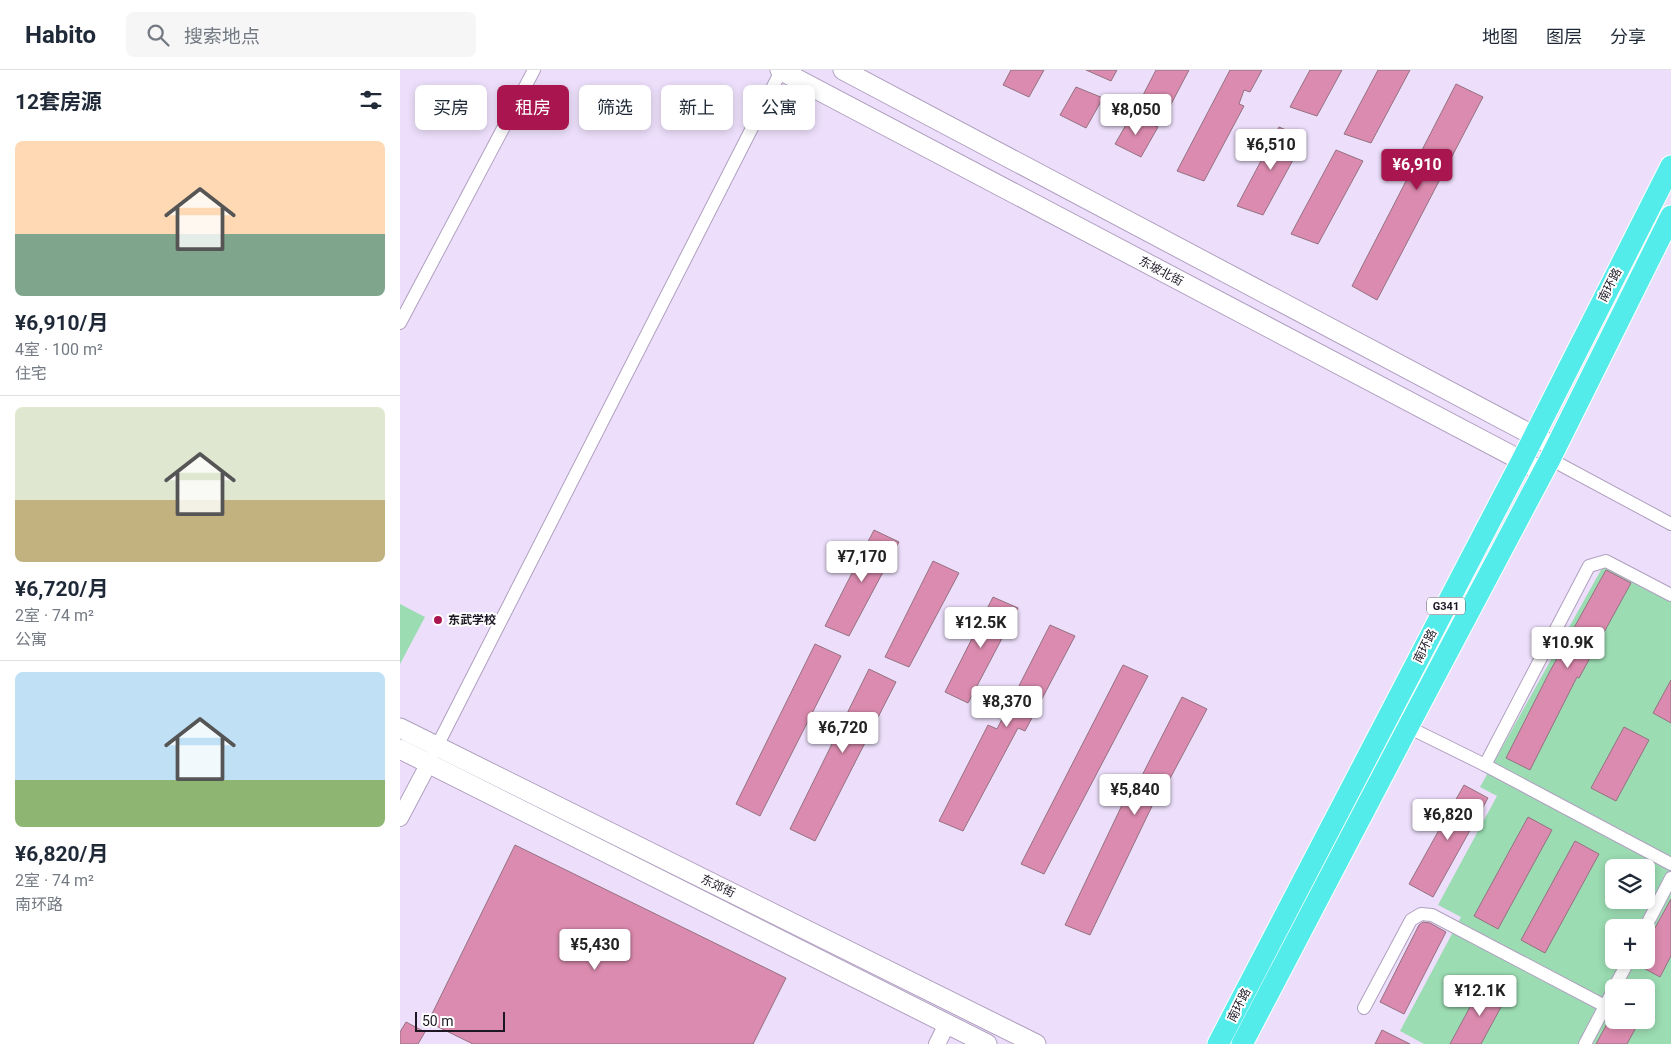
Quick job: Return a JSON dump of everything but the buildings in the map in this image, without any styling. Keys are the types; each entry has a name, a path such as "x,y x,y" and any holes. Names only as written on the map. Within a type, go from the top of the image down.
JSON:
{"highway":[{"name":"南环路","path":"1218,1044 1522,460 1671,166"},
{"name":"南环路","path":"1242,1044 1549,459 1671,216"}],"main road":[{"name":"东坡北街","path":"780,70 1522,460 1549,459"},
{"path":"843,70 1534,435 1549,459"},
{"name":"东郊街","path":"400,728 1036,1044"},
{"name":"东郊街","path":"400,749 987,1044"}],"street":[{"path":"400,323 534,70"},
{"path":"400,818 780,70"},
{"path":"1549,459 1671,524"},
{"path":"1485,765 1589,566 1606,561 1671,594"},
{"path":"1408,727 1485,765 1671,864"},
{"path":"1650,919 1671,878"},
{"path":"1364,1008 1411,920 1421,914 1432,915 1605,1006 1585,1044"},
{"path":"937,1044 947,1024"}],"green space":[{"path":"1606,561 1671,595 1671,1044 1424,1044 1400,1031 1461,917 1438,905 1497,796 1480,787"},
{"path":"400,604 425,617 400,664"}],"place":[{"name":"东武学校","path":"438,620"}]}
